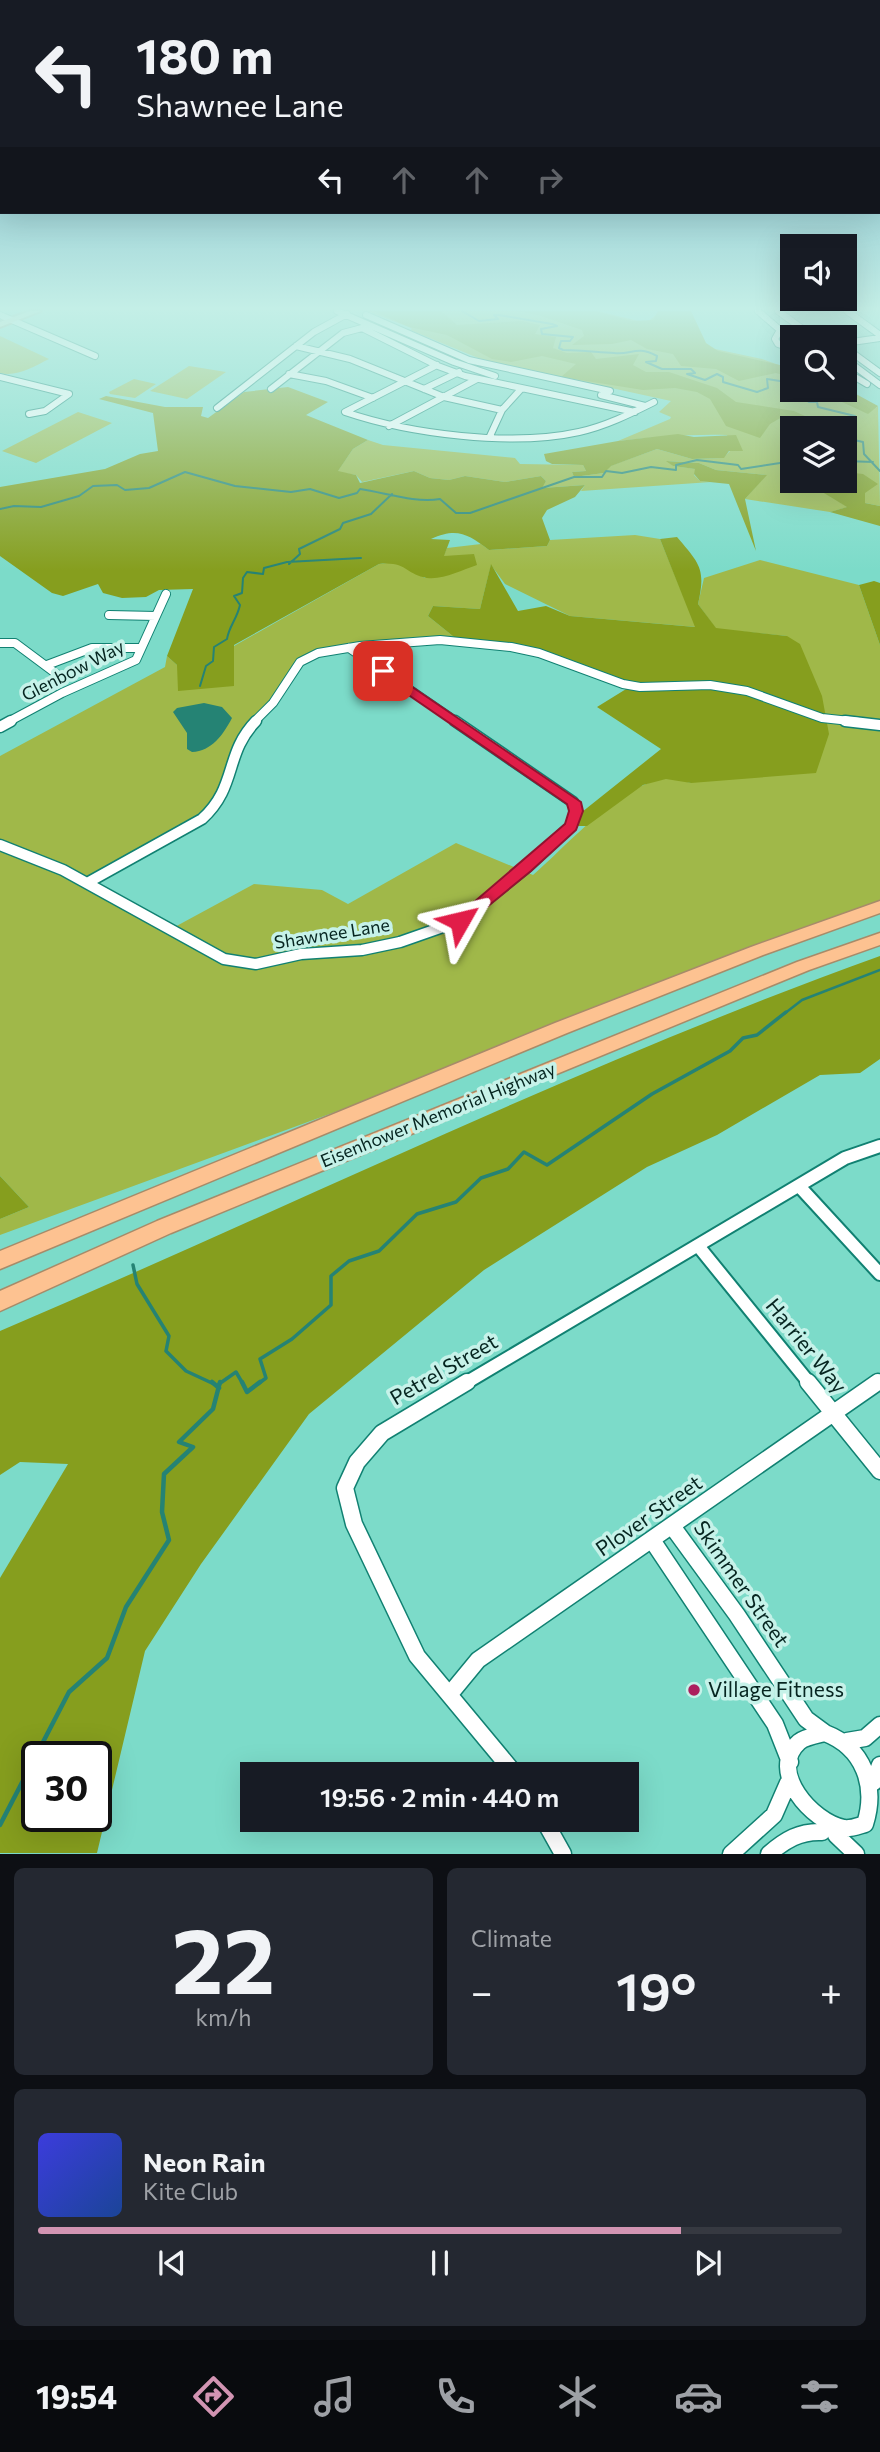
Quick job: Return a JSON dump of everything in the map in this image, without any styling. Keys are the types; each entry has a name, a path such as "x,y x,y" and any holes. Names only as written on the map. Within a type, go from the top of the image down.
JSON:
{"highway":[{"name":"Eisenhower Memorial Highway","path":"0,1259 561,1028 757,951 880,907"},
{"name":"Eisenhower Memorial Highway","path":"0,1301 163,1227 803,966 880,939"}],"street":[{"path":"29,414 45,411 64,398"},
{"path":"217,408 230,398"},
{"path":"373,398 345,412 389,426 524,439 560,436 592,429 635,412 654,401 638,398"},
{"path":"389,426 444,398"},
{"path":"447,398 502,410"},
{"path":"490,436 502,410 513,398"},
{"path":"577,398 635,412"},
{"path":"612,398 645,406"},
{"name":"Glenbow Way","path":"0,727 62,693 135,660 166,594"},
{"path":"109,615 156,616"},
{"path":"87,883 202,819 214,808 228,784 236,747 242,735 273,703 300,663 318,653 440,640 511,647 539,653 623,684 640,687 710,685 747,691 822,718 880,725"},
{"path":"0,643 15,643 62,678 79,686"},
{"path":"47,665 75,650 91,646 141,648"},
{"name":"Shawnee Lane","path":"0,845 62,870 224,959 256,964 301,954 362,950 400,942 460,921 526,868 571,826 576,811 573,802 349,648"},
{"path":"62,678 62,693"},
{"name":"Petrel Street","path":"504,1762 416,1656 354,1524 345,1488 357,1462 382,1433 845,1158 880,1146"},
{"path":"799,1186 880,1274"},
{"name":"Harrier Way","path":"699,1247 880,1471"},
{"name":"Plover Street","path":"450,1695 478,1660 880,1381"},
{"name":"Skimmer Street","path":"672,1526 737,1615 806,1719 825,1732"},
{"path":"652,1540 775,1724 790,1769 798,1806 806,1818 856,1853"},
{"path":"848,1741 865,1738 880,1725"},
{"path":"731,1853 774,1819 786,1796 795,1749 803,1740 813,1734 825,1732 848,1741 877,1774 877,1811 861,1829 850,1835 799,1832 786,1838 769,1853"},
{"path":"551,1832 563,1853"}],"green space":[{"path":"102,398 165,407 203,407 201,416 208,418 236,398 316,398 328,402 306,415 368,440 353,449 338,471 356,475 360,483 414,471 430,478 449,480 465,476 505,482 541,476 546,481 542,488 585,485 575,497 547,510 542,518 550,540 547,546 489,550 462,534 440,535 431,539 450,540 444,556 474,554 477,565 446,576 427,578 395,564 379,564 234,645 234,686 178,691 177,665 167,656 193,589 159,590 146,597 122,598 103,593 98,584 63,596 52,593 0,556 0,487 105,469 140,454 158,451 153,413 99,399"},
{"path":"655,398 780,398 780,402 857,402 857,398 861,398 876,408 878,406 880,506 865,503 865,495 857,492 857,416 780,416 780,493 825,493 848,507 830,512 745,499 766,475 716,470 699,463 668,461 673,466 696,469 694,475 700,481 711,482 581,491 585,485 541,488 546,481 541,476 505,482 465,476 449,480 430,478 414,471 362,482 356,475 337,472 353,449 368,440 383,445 515,458 520,464 583,465 586,471 572,472 574,477 604,473 610,466 657,449 692,459 723,458 731,450 727,435 618,441 670,419 671,417 659,412 671,401"},
{"path":"707,398 730,398 736,402 794,411 805,416 780,416 760,438 726,426"},
{"path":"857,398 862,398 878,406 868,414 842,402 857,402"},
{"path":"78,412 112,423 36,463 2,451"},
{"path":"678,434 694,437 736,435 743,451 729,451 724,458 692,459 657,449 611,466 604,473 574,477 572,472 586,471 583,465 552,464 546,461 544,454 618,441"},
{"path":"666,461 699,463 716,470 767,475 745,499 756,551 729,484 700,481 694,474 695,469 673,466"},
{"path":"857,473 863,474 878,484 865,493 865,503 880,506 880,526 830,512 847,507 824,493 857,493"},
{"path":"635,535 660,539 696,627 570,616 505,584 491,565 480,609 433,606 428,616 459,641 318,653 300,662 273,703 242,735 214,808 87,883 171,929 254,884 322,890 348,904 456,843 533,875 594,818 629,792 664,779 691,783 787,636 716,629 698,604 704,578 760,560 859,585 880,645 880,912 0,1235 0,1219 29,1207 0,1176 0,756 165,667 167,656 177,665 234,686 234,646 379,564 395,562 425,578 447,548 481,544 489,550 547,546 550,540"},
{"path":"677,537 699,568 701,583 698,604 716,628 787,636 800,644 822,696 829,734 816,773 691,783 666,779 643,785 587,826 577,826 582,812 661,749 597,707 631,686 539,653 459,641 428,616 433,606 480,609 491,564 518,611 546,606 570,616 695,627 660,539"},
{"path":"874,581 880,583 880,645 859,585"},
{"path":"880,956 880,1059 860,1073 820,1075 717,1135 647,1167 484,1270 309,1414 201,1564 145,1651 112,1790 112,1741 21,1741 21,1832 102,1832 97,1853 0,1853 0,1578 68,1464 20,1462 0,1475 0,1331 437,1137 657,1043"},
{"path":"0,1176 29,1207 0,1219"}],"water":[{"path":"204,703 222,707 232,718 216,741 205,749 192,752 187,749 187,733 173,712 177,708"}],"waterway":[{"path":"817,402 818,407 855,416"},
{"path":"857,441 863,442 864,454 871,462"},
{"path":"391,495 410,499 440,499 456,513 470,513 574,477 602,477 606,471 622,473 651,467 676,470 676,465 697,460 738,465 741,469 780,463"},
{"path":"857,461 871,462"},
{"path":"871,462 880,471"},
{"path":"0,509 14,506 41,507 79,496 93,486 117,485 125,490 149,488 185,472 235,486 291,492 310,489 339,498 357,493 360,489 391,495"},
{"path":"291,562 300,554 299,549 340,529 343,523 371,514 391,495"},
{"path":"291,562 361,558"},
{"path":"200,686 206,666 213,661 214,647 227,639 240,605 234,596 242,593 243,578 247,572 263,574 264,568 291,562"},
{"path":"784,1014 802,1000 880,970"},
{"path":"258,1384 266,1378 260,1359 292,1339 331,1305 331,1276 349,1261 379,1251 417,1214 456,1202 481,1178 508,1169 524,1152 547,1165 652,1094 730,1051 743,1038 757,1035 786,1012"},
{"path":"133,1265 137,1284 169,1336 166,1351 186,1371 214,1384"},
{"path":"220,1384 236,1372 243,1384"},
{"path":"212,1382 219,1388"},
{"path":"243,1384 247,1392 260,1382"},
{"path":"219,1388 220,1384"},
{"path":"0,1825 69,1692 107,1658 126,1607 169,1540 162,1512 164,1474 193,1447 179,1442 213,1409 219,1388"}],"place":[{"name":"Village Fitness","path":"694,1690"}],"route":[{"path":"383,671 563,793 573,802 576,811 571,826 526,868 460,921"}]}
